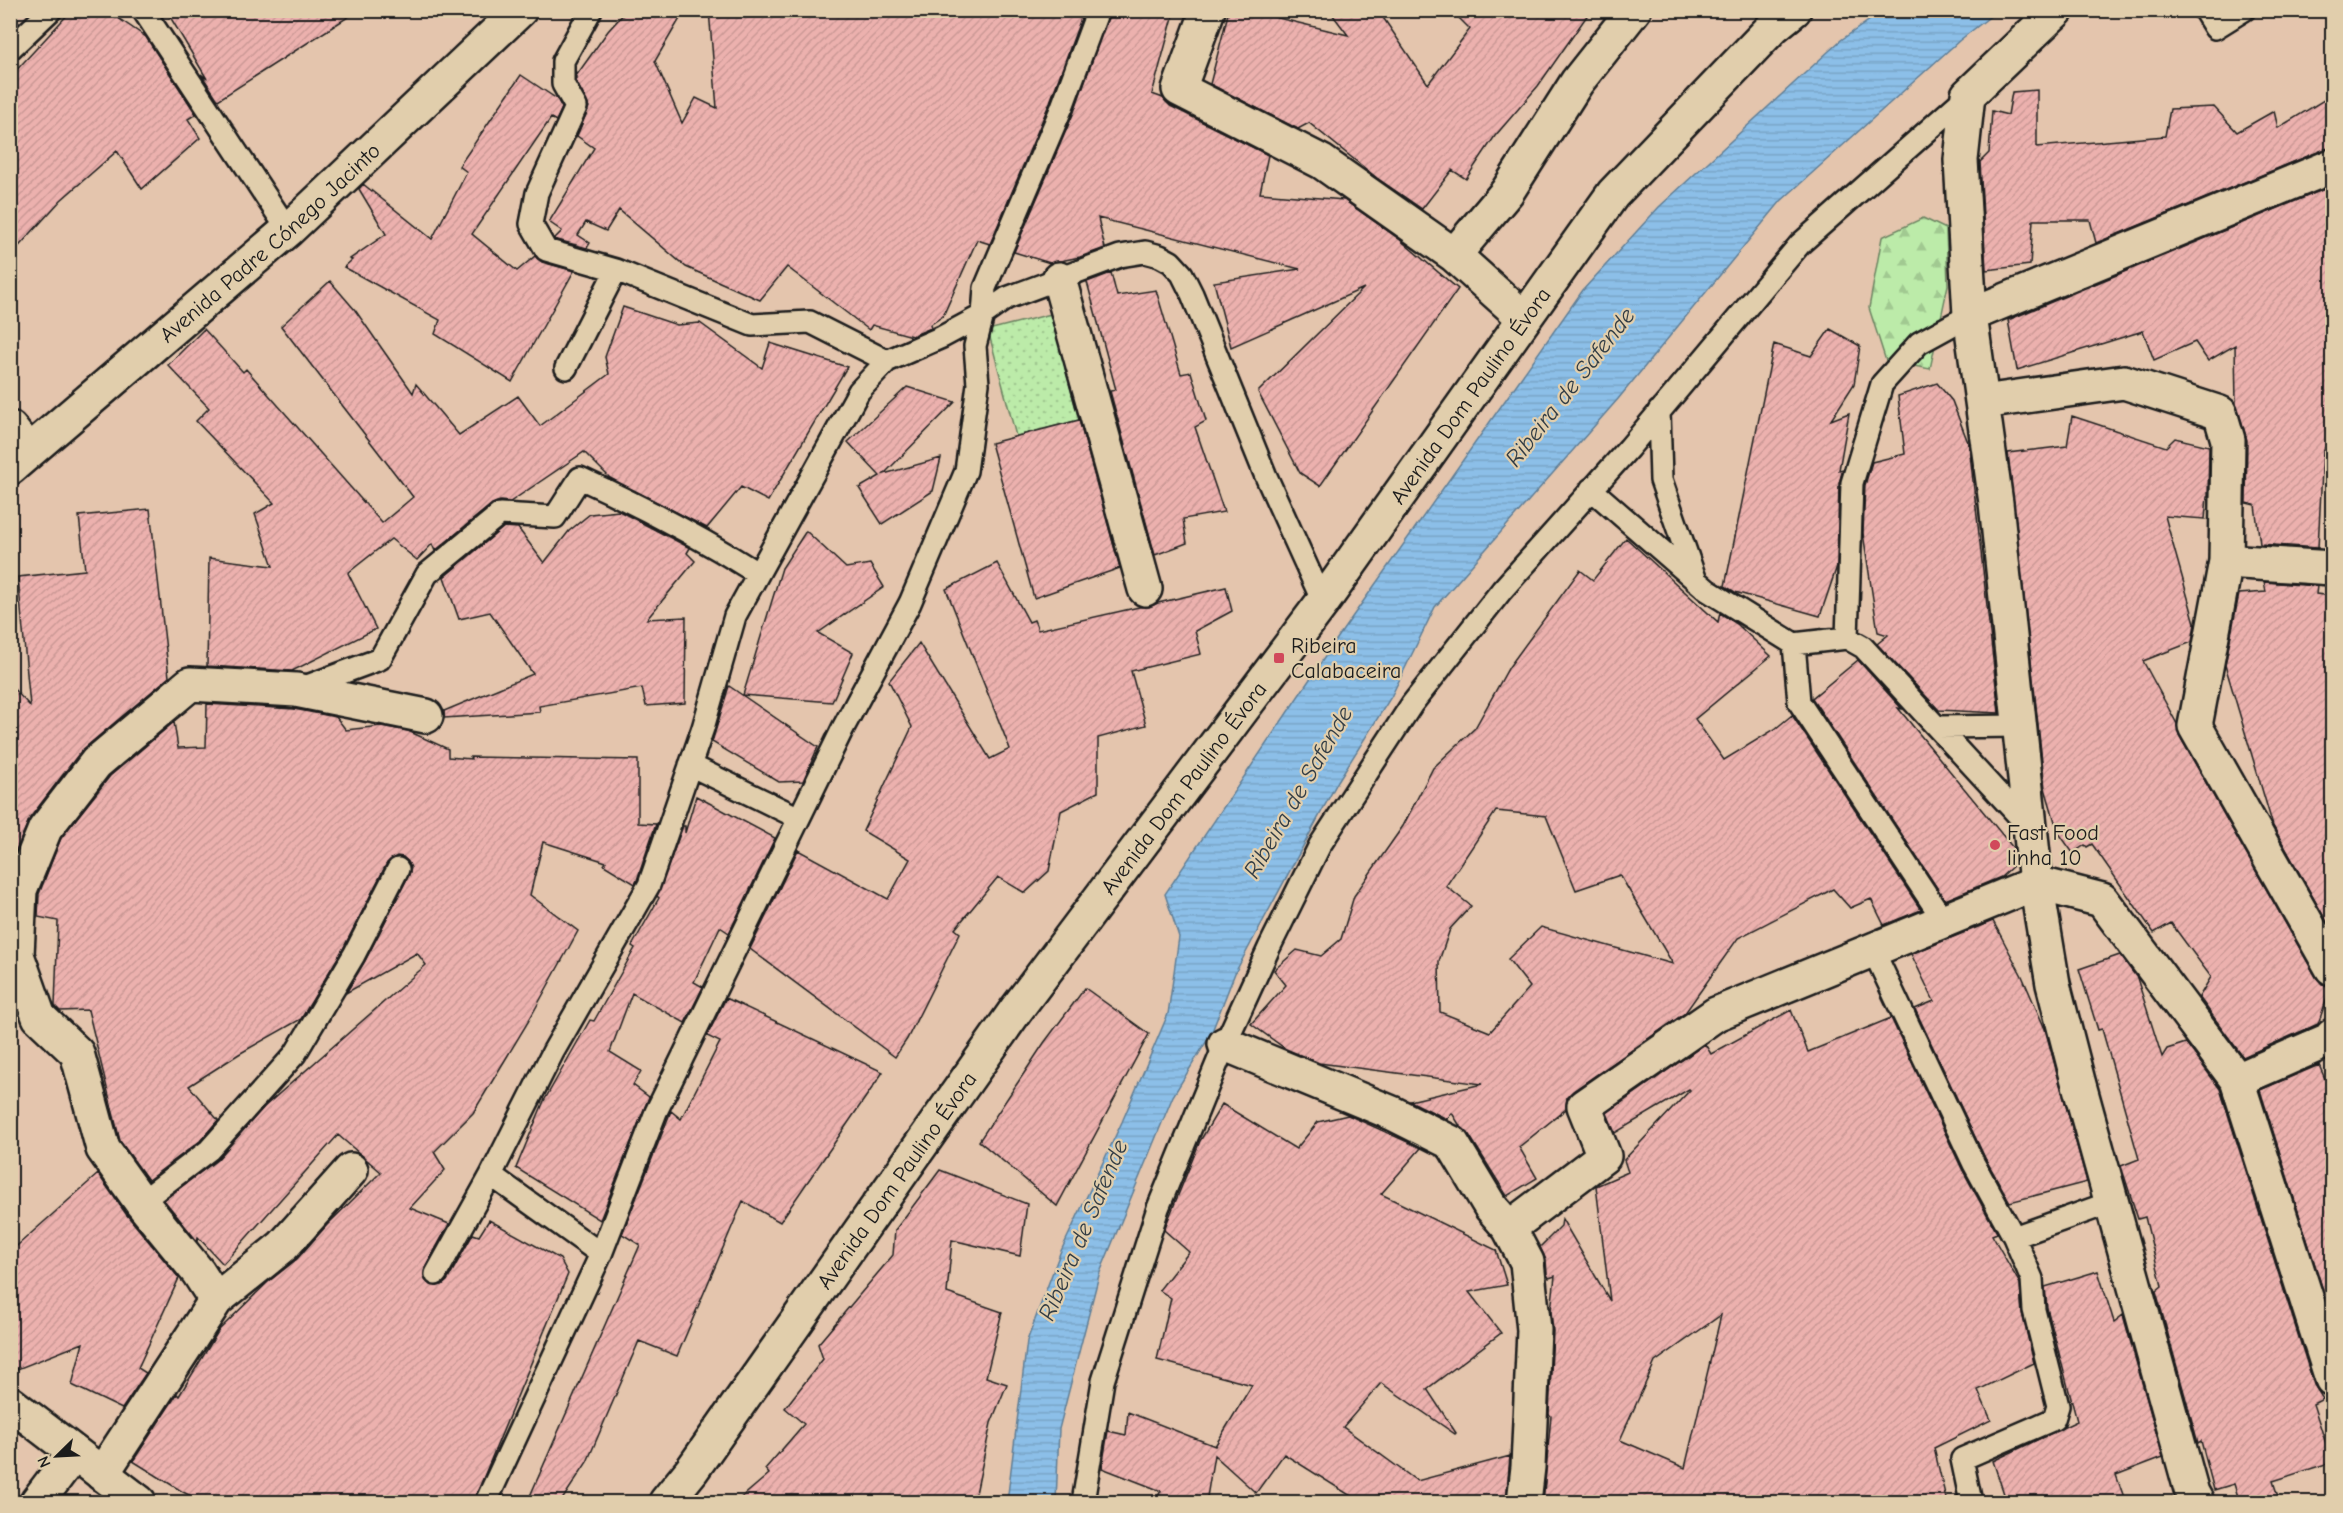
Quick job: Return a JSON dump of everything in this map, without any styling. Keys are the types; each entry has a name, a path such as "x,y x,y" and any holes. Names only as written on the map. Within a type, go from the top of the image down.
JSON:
{"street":[{"name":"Avenida Padre Cónego Jacinto","path":"16,449 213,296 288,230 520,10"},
{"path":"1208,10 1179,89 1322,162 1454,255 1524,318"},
{"path":"1454,255 1507,192 1577,82 1634,10"},
{"path":"2057,10 1968,95 1961,160 1970,315 1983,402 2036,883 2053,984 2167,1405 2192,1494 2197,1503"},
{"name":"Avenida Dom Paulino Évora","path":"666,1503 692,1470 1016,1011 1323,602 1613,194 1784,13"},
{"path":"1970,315 2332,166"},
{"path":"1059,279 1145,589"},
{"path":"1983,402 2124,382 2220,413 2228,440 2226,561 2195,726 2332,968"},
{"path":"2226,561 2332,568"},
{"path":"216,1300 198,1272 141,1202 103,1149 77,1053 39,1017 17,955 20,890 45,829 96,763 190,684 296,690 426,716"},
{"path":"1509,1228 1604,1156 1584,1106 1716,1014 2036,883 2102,900 2237,1080 2332,1379"},
{"path":"2237,1080 2331,1039 2332,1036"},
{"path":"1226,1044 1392,1113 1452,1143 1490,1206 1509,1228 1527,1262 1534,1330 1528,1467 1524,1503"},
{"path":"102,1474 216,1300 283,1246 351,1170"},
{"path":"10,1403 139,1503"},
{"path":"37,1503 75,1453"}],"lane":[{"path":"10,49 51,10"},
{"path":"143,10 288,230"},
{"path":"591,10 563,61 563,84 576,107 537,193 531,224 546,250 616,270 753,325 810,322 887,361"},
{"path":"486,1503 601,1254 656,1112 843,728 910,603 966,471 978,384 975,346 983,315 985,288 1062,107 1098,10"},
{"path":"2204,10 2215,28 2244,10"},
{"path":"1083,1503 1103,1381 1158,1208 1226,1044 1269,948 1320,845 1406,713 1502,590 1659,411 1800,244 1968,95"},
{"path":"436,1274 491,1175 553,1052 649,885 690,765 735,616 818,468 858,391 887,361 942,337 983,315 1007,298 1120,256 1134,253 1160,256 1171,262 1182,274 1192,294 1265,474 1323,602"},
{"path":"566,368 616,270"},
{"path":"1847,638 1852,483 1882,384 1919,343 1970,315"},
{"path":"1659,411 1661,480 1697,581"},
{"path":"296,690 380,659 427,574 500,514 555,517 580,478 649,510 758,573"},
{"path":"1591,489 1707,590 1794,644 1847,638 1863,647 2030,828"},
{"path":"1794,644 1799,702 1944,921"},
{"path":"1938,727 2020,726"},
{"path":"690,765 799,818"},
{"path":"141,1202 208,1150 294,1054 354,956 398,868"},
{"path":"1873,950 1974,1164 2014,1237 2032,1278 2034,1310 2058,1406 2054,1419 1962,1459 1971,1503"},
{"path":"491,1175 601,1254"},
{"path":"2014,1237 2112,1202"}],"green space":[{"path":"1923,218 1946,229 1948,285 1930,369 1886,361 1869,308 1882,237"},
{"path":"1051,314 1079,420 1016,436 988,330"}],"water":[{"name":"Ribeira de Safende","path":"1883,11 1997,11 1960,40 1781,201 1618,399 1435,607 1391,697 1338,781 1235,973 1211,1034 1173,1096 1099,1275 1059,1429 1056,1502 1007,1502 1027,1341 1060,1253 1122,1122 1168,1014 1179,937 1165,894 1343,630 1583,290 1659,207 1841,40"}],"building":[{"path":"72,10 106,10 146,37 196,114 188,119 200,138 142,189 117,151 61,200 10,256 10,77"},
{"path":"166,10 359,10 218,100"},
{"path":"627,10 685,10 655,61 682,123 696,98 717,108 709,10 1084,10 1050,102 990,244 977,240 943,316 930,325 931,328 912,336 872,325 869,330 787,267 760,300 686,267 619,210 606,231 586,222 578,235 590,243 587,248 554,239 562,231 549,222 594,148 577,136 589,107 576,81 576,76 608,31"},
{"path":"1110,10 1175,10 1152,94 1163,98 1170,106 1268,155 1260,193 1344,200 1399,239 1458,289 1320,486 1300,473 1258,392 1364,288 1231,347 1214,282 1300,269 1098,218 1105,248 1080,257 1050,263 1014,252 1074,112"},
{"path":"1229,10 1266,15 1348,35 1329,10 1378,10 1428,84 1470,29 1451,10 1591,10 1538,86 1495,136 1466,179 1452,170 1422,209 1377,178 1309,123 1298,129 1210,84"},
{"path":"521,75 557,99 562,108 556,121 551,118 472,234 517,271 535,256 542,262 574,271 512,382 435,334 440,320 344,267 352,260 350,259 386,234 359,189 363,184 432,239 467,172 459,166"},
{"path":"2037,90 2037,147 2165,136 2170,109 2214,107 2237,132 2274,111 2278,128 2332,95 2332,148 2096,243 2090,220 2033,220 2030,265 1986,270 1980,162 1989,153 1992,111 2008,115 2012,92"},
{"path":"2332,186 2332,437 2323,451 2318,548 2260,544 2255,505 2246,503 2247,440 2236,404 2235,345 2208,361 2195,342 2154,360 2143,331 2017,370 2008,320"},
{"path":"1111,273 1117,296 1156,290 1181,374 1191,372 1206,421 1195,427 1224,512 1183,519 1187,543 1155,555 1110,391 1116,390 1087,282"},
{"path":"330,281 355,310 413,393 416,384 459,435 518,396 540,426 609,374 605,357 623,307 677,325 700,323 762,368 770,343 847,367 768,501 741,487 707,528 610,478 584,452 510,502 500,501 492,504 435,551 432,544 417,560 391,539 348,573 376,629 292,671 207,666 209,558 273,566 255,514 274,503 196,421 209,408 168,365 204,329 243,372 246,369 382,523 413,497 281,326"},
{"path":"1830,329 1860,346 1854,384 1831,420 1849,413 1839,470 1843,469 1839,483 1837,566 1820,616 1735,592 1725,586 1774,344 1811,356"},
{"path":"1937,383 1952,401 1969,445 1999,713 1939,710 1877,644 1888,635 1878,632 1863,533 1865,485 1872,462 1905,454 1898,396"},
{"path":"907,387 955,402 884,474 941,458 933,491 882,524 859,488 880,476 848,442"},
{"path":"2072,416 2166,447 2175,438 2209,446 2205,519 2165,516 2195,623 2192,642 2143,661 2177,724 2179,735 2316,977 2322,984 2331,987 2318,1024 2243,1057 2199,997 2211,977 2171,923 2154,933 2092,844 2087,847 2085,845 2073,853 2058,832 2045,788 2008,453 2067,446"},
{"path":"1079,420 1120,568 1034,598 991,443"},
{"path":"150,509 169,677 81,751 30,818 10,864 10,685 30,706 18,577 85,570 79,516"},
{"path":"619,511 690,548 687,553 695,561 647,619 686,617 685,703 646,706 642,688 539,706 540,712 444,718 444,711 533,674 490,612 459,619 444,577 504,527 518,528 544,563 569,531 590,514"},
{"path":"806,531 846,568 870,564 884,587 818,633 853,653 832,702 743,695 782,568"},
{"path":"1626,538 1718,622 1720,613 1737,624 1771,656 1695,719 1724,760 1775,729 1792,715 1921,910 1884,925 1871,899 1850,908 1833,889 1738,938 1685,1013 1573,1091 1567,1097 1566,1109 1519,1147 1537,1178 1507,1196 1468,1133 1460,1126 1452,1113 1447,1119 1410,1101 1482,1084 1319,1063 1286,1049 1251,1024 1286,985 1274,970 1297,950 1321,956 1341,939 1354,896 1403,826 1433,768 1475,728 1509,667 1580,570 1593,580","holes":["1496,811 1546,816 1576,890 1620,875 1673,964 1541,927 1508,959 1530,987 1490,1032 1440,1012 1439,961 1450,929 1471,906 1446,886"]},
{"path":"997,563 1029,622 1034,620 1038,630 1139,607 1149,607 1226,587 1232,611 1195,631 1201,654 1131,671 1146,725 1098,738 1098,792 1061,811 1049,871 1025,893 998,877 955,929 960,933 907,1039 895,1057 750,949 798,850 888,899 910,859 863,831 912,727 889,681 919,643 990,759 1010,749 946,589"},
{"path":"2264,582 2317,586 2316,594 2332,596 2332,931 2273,826 2225,665 2239,594 2266,592"},
{"path":"1858,660 1902,709 1898,708 2014,849 2015,864 2001,877 1945,900 1812,698"},
{"path":"729,686 818,747 803,781 779,782 712,742"},
{"path":"207,704 294,709 336,717 346,730 381,726 408,731 448,749 448,757 638,760 638,823 656,824 635,884 604,865 606,862 543,842 530,895 578,931 528,1022 473,1113 434,1152 445,1170 410,1208 449,1224 425,1268 425,1280 430,1285 442,1285 447,1281 473,1234 479,1236 489,1220 560,1259 568,1274 473,1503 205,1503 133,1461 177,1394 179,1396 219,1330 268,1282 297,1259 327,1225 381,1172 338,1135 223,1264 198,1237 197,1241 164,1200 217,1160 264,1107 426,965 417,953 346,993 409,875 411,868 408,862 403,857 397,856 387,863 343,949 301,1019 189,1086 218,1120 200,1141 148,1180 120,1141 88,1010 60,1011 55,1006 58,921 38,917 39,894 61,838 110,776 174,722 178,748 206,747"},
{"path":"696,796 775,838 729,933 720,927 694,982 703,987 685,1023 632,993 610,1052 641,1071 633,1085 649,1097 600,1220 516,1168 544,1101 590,1020 594,1021 635,948 632,946 659,898 657,896 683,826 685,826 685,833"},
{"path":"1993,921 2022,976 2045,1029 2087,1182 2010,1202 1985,1158 1915,1009 1934,1001 1911,954"},
{"path":"2120,955 2137,978 2162,1057 2167,1049 2186,1043 2220,1089 2314,1385 2323,1399 2313,1404 2332,1462 2273,1481 2280,1503 2240,1503 2234,1484 2214,1490 2201,1441 2198,1443 2156,1291 2162,1286 2145,1217 2138,1219 2121,1166 2139,1159 2102,1029 2098,1030 2079,969"},
{"path":"1085,988 1149,1034 1057,1206 979,1141 1044,1043"},
{"path":"726,998 883,1072 780,1222 743,1201 677,1356 639,1341 587,1462 560,1503 527,1503 640,1245 622,1234 671,1111 681,1119 720,1042 707,1036"},
{"path":"1791,1010 1808,1052 1891,1018 1962,1169 1997,1233 1992,1235 2020,1284 2022,1313 2034,1363 1978,1390 1991,1420 1934,1448 1947,1503 1543,1503 1551,1416 1549,1414 1553,1331 1551,1311 1555,1276 1549,1278 1546,1260 1540,1247 1561,1226 1562,1219 1610,1301 1596,1186 1628,1172 1624,1160 1690,1090 1615,1133 1607,1113 1705,1044 1711,1054","holes":["1721,1315 1685,1468 1620,1440 1655,1362"]},
{"path":"2319,1065 2332,1095 2332,1319 2260,1090"},
{"path":"1222,1104 1296,1149 1318,1122 1348,1115 1421,1148 1381,1194 1496,1250 1507,1285 1469,1292 1501,1333 1427,1389 1456,1433 1381,1383 1343,1427 1417,1481 1510,1456 1506,1503 1362,1503 1284,1454 1256,1493 1214,1455 1206,1503 1154,1503 1161,1491 1102,1468 1108,1431 1126,1435 1128,1412 1215,1446 1252,1385 1157,1360 1171,1298 1159,1290 1189,1252 1164,1230 1200,1141"},
{"path":"940,1170 1027,1204 1020,1256 952,1240 947,1293 1002,1312 986,1377 1007,1384 991,1423 974,1503 735,1503 769,1474 765,1469 804,1424 785,1408 823,1359 818,1344 893,1255 895,1230"},
{"path":"98,1174 126,1214 179,1278 138,1368 146,1373 122,1409 72,1385 83,1343 10,1372 10,1252"},
{"path":"2098,1271 2114,1322 2123,1315 2163,1457 2116,1475 2126,1503 2007,1503 1993,1461 2077,1421 2047,1308 2045,1287"}],"place":[{"name":"Ribeira Calabaceira","path":"1279,658"},
{"name":"Fast Food linha 10","path":"1995,845"}]}
